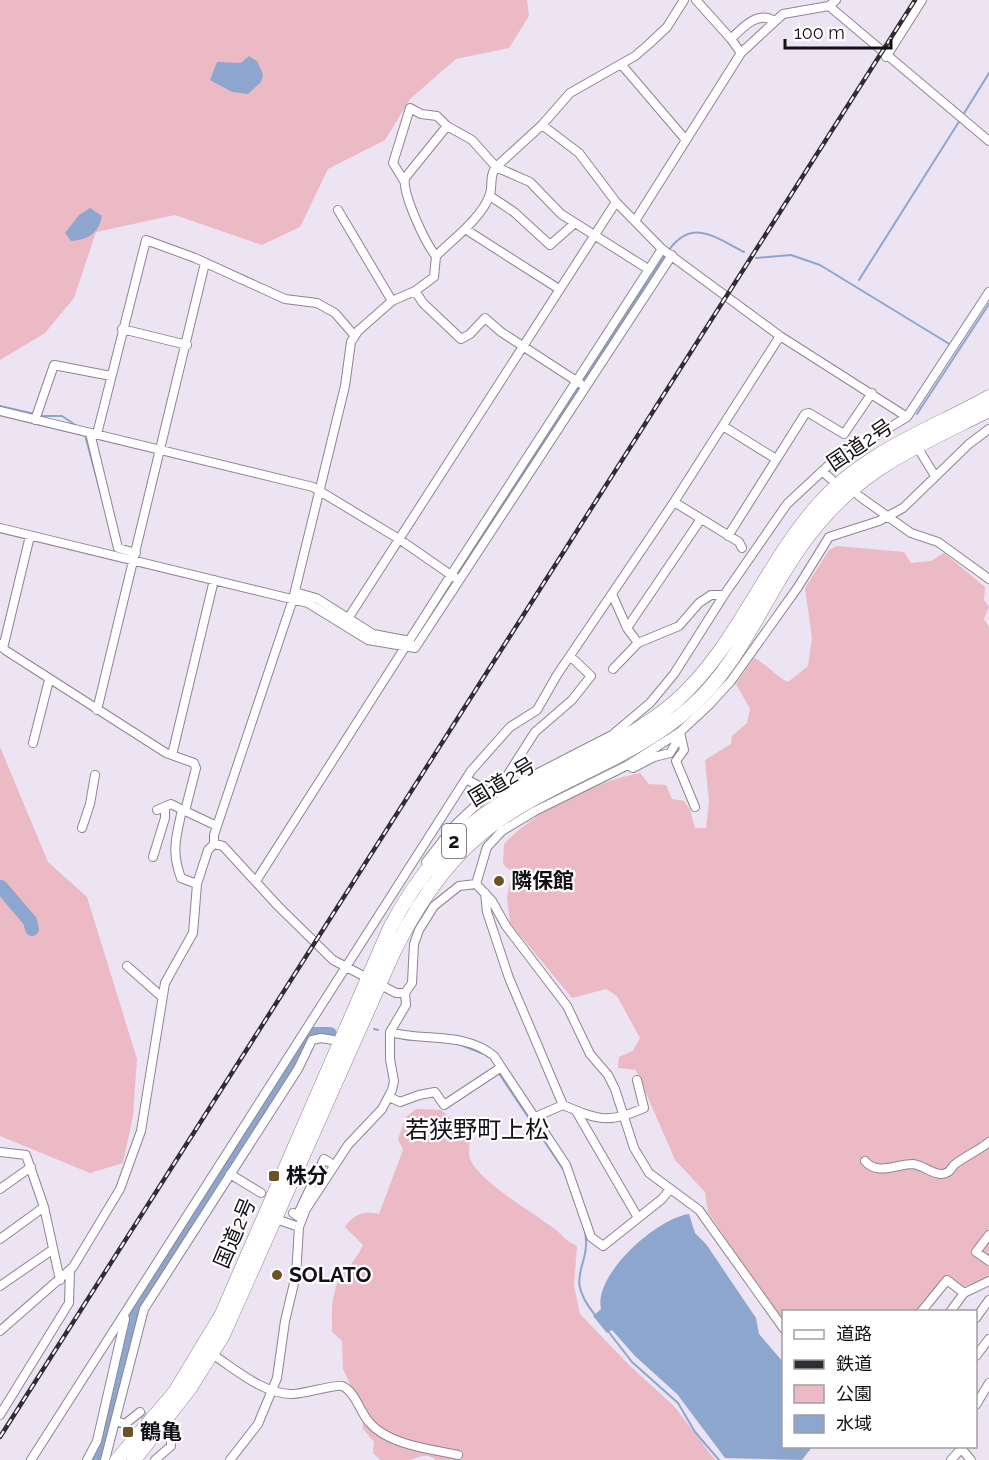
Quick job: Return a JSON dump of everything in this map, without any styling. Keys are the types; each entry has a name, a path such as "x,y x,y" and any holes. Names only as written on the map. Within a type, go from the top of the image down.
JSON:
{"highway":[{"name":"国道2号","path":"134,1460 190,1388 212,1354 276,1219 374,982 395,919 419,879 443,851 479,819 501,804 633,734 688,690 723,647 804,521 837,485 877,455 989,397"},
{"name":"国道2号","path":"117,1460 175,1392 222,1314 374,982 410,920 454,859 499,820 640,745 667,728 694,705 733,656 799,548 827,512 864,477 916,445 989,410"}],"street":[{"path":"436,256 465,229 490,196 491,174 496,167 575,89 635,56 668,27 684,0"},
{"path":"696,0 741,53"},
{"path":"886,57 922,0"},
{"path":"635,221 741,53 783,14 811,4 833,3 886,57 989,141"},
{"path":"731,39 757,18 770,18 774,21"},
{"path":"621,64 685,139"},
{"path":"0,1330 70,1270 120,1189 137,1146 153,1070 162,997 168,976 193,933 197,884 208,850 214,844 217,826 294,595 345,386 354,334 392,301 415,291 434,277 436,256 414,214 404,181 393,163 410,108 421,114 437,116 447,126 472,140 496,167 530,182 561,214 648,269"},
{"path":"542,124 579,153 616,202 667,252 780,336 907,417"},
{"path":"404,181 447,126"},
{"path":"490,196 514,212 550,245 575,223"},
{"path":"349,617 616,202"},
{"path":"338,210 392,301"},
{"path":"465,229 559,289"},
{"path":"135,557 118,548 94,434 146,240 206,263 285,299 316,303 335,313 354,334"},
{"path":"0,528 135,557 214,580 316,598 373,634 415,648 581,384 648,269 667,252"},
{"path":"256,881 407,644 454,577 667,252"},
{"path":"97,710 206,263"},
{"path":"415,291 423,303 460,339 470,334 485,318 522,346 581,384"},
{"path":"466,779 490,792 499,793 596,745 646,713 779,514 822,471 853,448 891,429 907,417 989,292"},
{"path":"122,329 187,345"},
{"path":"31,1460 466,779 510,727 537,710 543,702 570,656 674,502 780,336"},
{"path":"36,416 54,365 111,376"},
{"path":"728,536 807,412 844,434 872,393"},
{"path":"0,411 36,416 94,434 319,490 399,539 454,577"},
{"path":"723,426 776,459"},
{"path":"476,884 487,847 502,831 535,811 628,765 677,735 731,681 798,587 829,537 887,518 903,508 935,476 989,429"},
{"path":"916,445 935,476"},
{"path":"822,471 831,479"},
{"path":"859,496 887,518 893,519 912,533 938,542 989,579"},
{"path":"674,502 739,542 742,548"},
{"path":"627,628 701,519"},
{"path":"30,536 1,646 97,710 172,755 195,765 173,850 182,878 197,884"},
{"path":"172,755 214,580"},
{"path":"612,594 627,628 638,643"},
{"path":"294,595 319,608 368,640 407,644"},
{"path":"613,669 638,643 679,626 699,603 711,596 724,595"},
{"path":"504,789 503,782 535,732 572,700 591,676 570,656"},
{"path":"33,743 49,680"},
{"path":"677,735 684,750 675,760 695,807"},
{"path":"82,828 90,804 95,775"},
{"path":"419,879 426,863 446,836 490,792"},
{"path":"153,857 165,818 161,808 171,804 217,826"},
{"path":"214,844 223,846 304,934 345,969 396,993 405,993"},
{"path":"230,1460 258,1424 277,1378 286,1312 296,1275 299,1227 306,1209 334,1165 389,1097 394,1082 390,1059 390,1032 406,1005 405,993 412,983 413,951 419,930 434,906 459,886 476,884 486,892 506,926 567,1006 590,1054 608,1076 615,1089 641,1161 649,1173 699,1210 782,1328"},
{"path":"486,892 487,912 509,978 563,1105 599,1119 624,1117 644,1108 637,1080"},
{"path":"127,966 162,997"},
{"path":"390,1032 406,1036 462,1041 487,1050 494,1056 498,1070 566,1165 591,1237 603,1246 637,1216 662,1199 670,1189"},
{"path":"105,1460 144,1310 297,1068 312,1040 321,1038 333,1040"},
{"path":"285,1061 297,1068"},
{"path":"389,1097 400,1102 432,1092 438,1095 444,1104 498,1070"},
{"path":"533,1118 563,1105"},
{"path":"576,1111 637,1216"},
{"path":"865,1161 869,1166 879,1169 912,1164 941,1174 948,1173 954,1165 977,1153 989,1142"},
{"path":"0,1152 26,1155 44,1207 60,1280"},
{"path":"293,1213 297,1216 324,1159 334,1165"},
{"path":"0,1189 31,1167"},
{"path":"230,1174 261,1193"},
{"path":"0,1239 44,1207"},
{"path":"276,1219 299,1227"},
{"path":"989,1235 976,1252 989,1261"},
{"path":"0,1286 52,1251"},
{"path":"0,1415 69,1304 70,1270"},
{"path":"922,1310 947,1280 964,1293"},
{"path":"951,1310 964,1293 989,1281"},
{"path":"977,1315 989,1300"},
{"path":"125,1316 140,1324"},
{"path":"87,1460 97,1441 125,1316"},
{"path":"977,1354 989,1339"},
{"path":"212,1354 273,1390 291,1395 340,1385 348,1389 368,1422 379,1432 397,1440 458,1455"},
{"path":"977,1401 989,1384"},
{"path":"116,1421 125,1424 140,1412"},
{"path":"155,1460 171,1446 171,1441"},
{"path":"951,1460 960,1448 970,1460"}],"green space":[{"path":"0,0 527,0 529,16 509,48 456,59 410,99 385,140 328,169 300,227 262,245 175,215 96,232 74,298 45,333 0,360"},
{"path":"837,546 904,552 911,563 931,561 944,553 985,587 984,600 989,607 984,619 989,627 989,1277 963,1287 950,1276 944,1277 918,1310 782,1310 782,1322 708,1212 705,1192 675,1160 636,1070 618,1068 619,1057 633,1051 640,1038 617,996 606,989 572,998 510,923 507,897 512,872 503,864 504,844 549,808 603,783 640,773 649,784 666,785 672,799 684,801 690,810 695,828 706,828 709,802 705,760 731,744 732,736 747,723 750,709 736,684 754,658 788,682 808,666 812,638 805,588 829,550"},
{"path":"0,747 48,862 87,897 137,1059 133,1116 123,1163 90,1173 0,1136"},
{"path":"416,1109 441,1110 470,1136 470,1159 484,1177 577,1246 574,1285 580,1314 630,1366 674,1406 715,1460 436,1460 426,1456 410,1460 380,1460 373,1453 374,1442 363,1429 362,1410 343,1369 342,1341 332,1332 332,1303 338,1282 363,1245 345,1227 360,1214 379,1214 403,1150 398,1139 406,1117"}],"water":[{"path":"249,56 257,61 263,74 261,82 248,94 232,92 210,80 217,62 241,63"},
{"path":"90,208 102,216 101,222 92,234 83,239 71,241 65,233 79,215"},
{"path":"689,1214 695,1233 706,1244 756,1318 759,1334 782,1361 782,1448 811,1448 802,1460 725,1458 677,1394 635,1356 612,1330 607,1333 593,1316 601,1309 601,1295 617,1265 645,1237 676,1218"}],"waterway":[{"path":"963,115 989,73"},
{"path":"859,280 960,120"},
{"path":"669,250 686,235 704,233 744,252"},
{"path":"473,552 665,255"},
{"path":"756,258 791,255 820,265 951,345"},
{"path":"917,414 989,304"},
{"path":"0,406 35,414"},
{"path":"40,416 62,416 77,426"},
{"path":"85,435 103,502"},
{"path":"1,887 30,921 32,929"},
{"path":"374,1029 378,1030"},
{"path":"95,1460 105,1437 133,1315 304,1045 312,1034 330,1034"},
{"path":"403,1039 411,1040"},
{"path":"461,1045 484,1054"},
{"path":"498,1072 563,1169"},
{"path":"585,1231 586,1244 580,1272 580,1290 595,1315"},
{"path":"608,1331 632,1362 678,1403 695,1432 719,1460"}],"tunnel":[{"path":"140,1412 171,1441"}],"railway":[{"path":"0,1437 915,0"}],"place":[{"name":"隣保館","path":"499,881"},
{"name":"株分","path":"274,1176"},
{"name":"SOLATO","path":"277,1275"},
{"name":"鶴亀","path":"128,1432"}],"district":[{"name":"若狭野町上松","path":"477,1130"}]}
